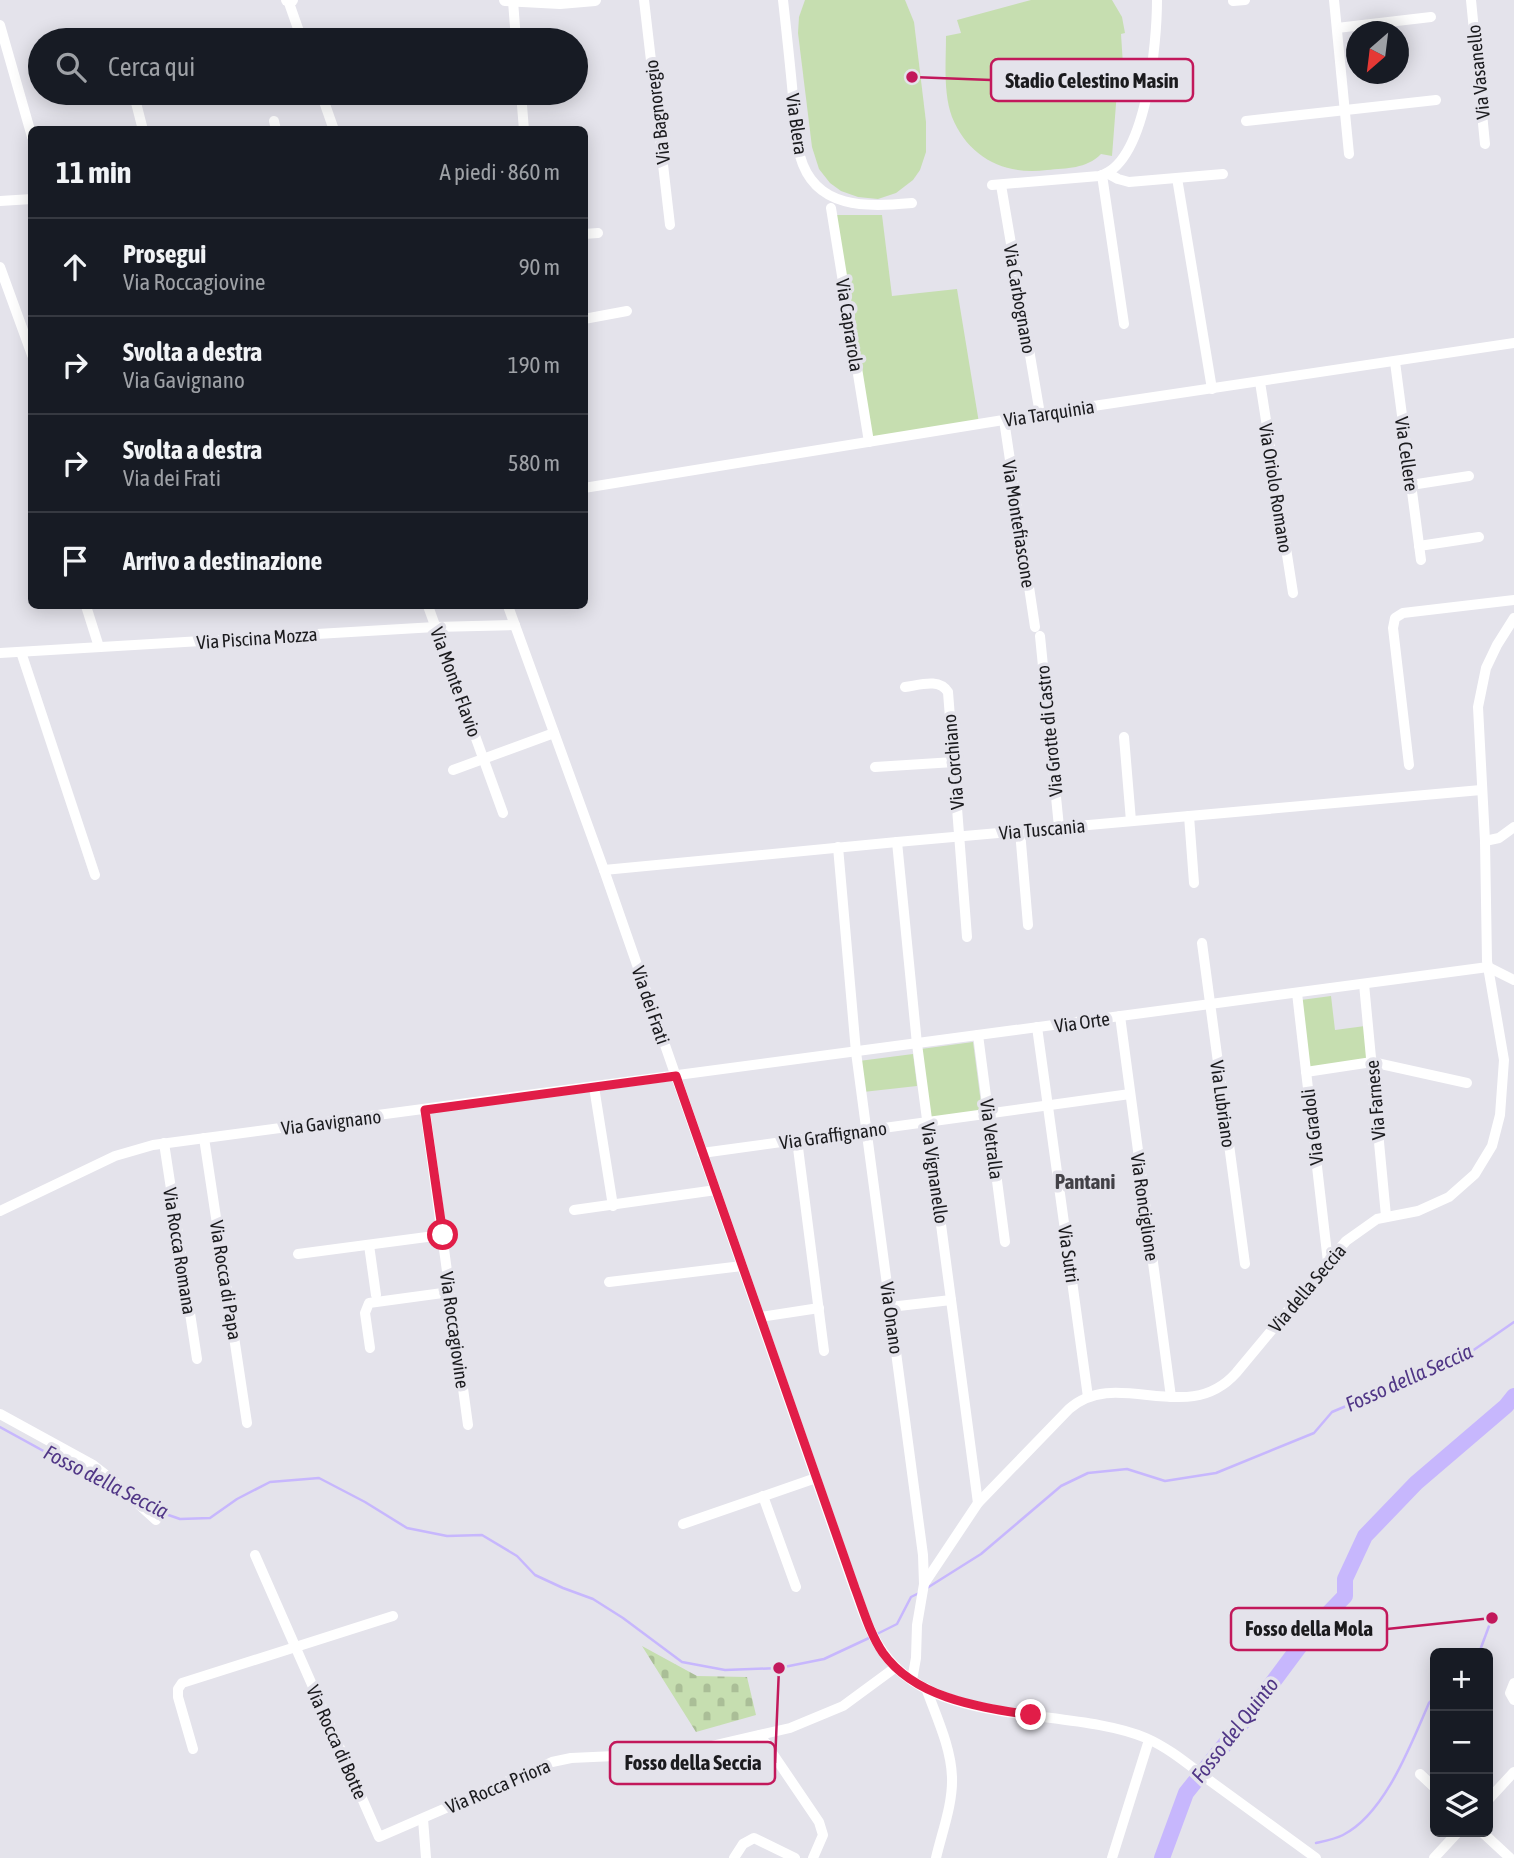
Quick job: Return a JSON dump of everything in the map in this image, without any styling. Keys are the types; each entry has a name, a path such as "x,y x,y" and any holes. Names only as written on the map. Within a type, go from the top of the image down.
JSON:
{"main road":[{"path":"505,0 565,3 595,0"}],"street":[{"path":"289,0 298,28"},
{"name":"Via Bagnoregio","path":"644,0 670,225"},
{"name":"Via Blera","path":"783,0 798,144 807,173 826,194 850,203 877,206 912,203"},
{"path":"1105,174 1124,156 1142,111 1152,60 1157,0"},
{"path":"1233,1 1245,0"},
{"path":"1334,0 1349,154"},
{"name":"Via Vasanello","path":"1471,0 1485,144"},
{"path":"513,1 515,28"},
{"path":"1337,28 1431,17"},
{"path":"0,25 29,126"},
{"path":"1246,121 1436,100"},
{"path":"137,105 142,126"},
{"path":"325,105 333,126"},
{"path":"521,105 524,126"},
{"path":"1105,174 1129,181 1223,174"},
{"path":"1105,174 1124,324"},
{"name":"Via Carbognano","path":"1040,414 996,185 1105,174"},
{"path":"1177,178 1212,389"},
{"path":"0,201 28,200"},
{"name":"Via Caprarola","path":"831,208 869,442"},
{"path":"588,234 598,233"},
{"path":"0,267 28,344"},
{"path":"588,318 627,311"},
{"name":"Via Tarquinia","path":"588,487 1040,414 1514,343"},
{"name":"Via Cellere","path":"1395,362 1421,560"},
{"name":"Via Oriolo Romano","path":"1260,382 1293,593"},
{"name":"Via Montefiascone","path":"1003,420 1037,631"},
{"path":"1411,485 1469,476"},
{"path":"1419,546 1479,537"},
{"path":"1409,765 1393,628 1395,618 1403,613 1514,600"},
{"path":"87,609 99,647"},
{"name":"Via Monte Flavio","path":"429,609 503,813"},
{"name":"Via dei Frati","path":"509,609 876,1641 896,1667 926,1688 970,1703 1107,1727 1149,1740 1175,1754 1316,1858"},
{"name":"Via della Seccia","path":"1088,1397 1117,1393 1171,1397 1204,1395 1225,1385 1352,1236 1374,1220 1413,1212 1446,1199 1475,1174 1490,1150 1499,1121 1504,1064 1488,967 1478,715 1480,687 1494,649 1514,618"},
{"name":"Via Piscina Mozza","path":"0,653 435,626 515,625"},
{"name":"Via Grotte di Castro","path":"1037,631 1059,827"},
{"path":"21,652 95,875"},
{"name":"Via Corchiano","path":"905,687 937,683 946,688 948,694 967,937"},
{"name":"Via Monte Flavio","path":"453,770 554,733"},
{"path":"1124,737 1131,821"},
{"path":"875,767 954,762"},
{"name":"Via Tuscania","path":"604,870 1481,790"},
{"path":"1189,816 1194,883"},
{"path":"1485,841 1499,838 1514,827"},
{"path":"1020,831 1028,925"},
{"name":"Via Vignanello","path":"897,842 917,1044 978,1503"},
{"name":"Via Onano","path":"838,847 865,1130 923,1555 924,1584"},
{"name":"Via Lubriano","path":"1202,943 1245,1265"},
{"path":"1488,967 1514,980"},
{"name":"Via Orte","path":"676,1076 1488,967"},
{"name":"Via Farnese","path":"1364,984 1386,1216"},
{"name":"Via Gradoli","path":"1297,993 1328,1262"},
{"name":"Via Ronciglione","path":"1120,1016 1171,1397"},
{"name":"Via Sutri","path":"1037,1027 1088,1397"},
{"name":"Via Vetralla","path":"978,1035 1005,1242"},
{"path":"1306,1072 1372,1062 1468,1083"},
{"name":"Via Gavignano","path":"0,1211 118,1155 164,1143 676,1076"},
{"path":"594,1087 613,1206"},
{"name":"Via Graffignano","path":"702,1153 1130,1094"},
{"name":"Via Roccagiovine","path":"425,1110 468,1424"},
{"name":"Via Rocca di Papa","path":"204,1138 247,1423"},
{"path":"797,1140 824,1351"},
{"name":"Via Rocca Romana","path":"164,1143 197,1359"},
{"path":"574,1210 716,1190"},
{"path":"298,1254 443,1235"},
{"path":"369,1245 376,1295"},
{"path":"609,1282 742,1266"},
{"path":"370,1348 365,1311 369,1303 450,1292"},
{"path":"890,1307 951,1300"},
{"path":"760,1317 818,1308"},
{"path":"912,1680 924,1584 978,1503 1069,1409 1088,1397"},
{"path":"0,1414 93,1465 156,1520"},
{"path":"682,1524 816,1478"},
{"path":"763,1496 796,1587"},
{"name":"Via Rocca di Botte","path":"255,1555 379,1838"},
{"path":"193,1749 178,1697 180,1684 393,1616"},
{"name":"Via Rocca Priora","path":"379,1838 552,1762 576,1758 681,1753 794,1726 832,1712 866,1691 896,1667"},
{"path":"1514,1684 1510,1693 1514,1700"},
{"path":"926,1688 948,1752 952,1777 950,1804 936,1858"},
{"path":"760,1735 821,1826 822,1841 813,1858"},
{"path":"1112,1858 1149,1740"},
{"path":"1493,1795 1514,1772"},
{"path":"1420,1774 1430,1783"},
{"path":"423,1819 426,1858"},
{"path":"1434,1858 1453,1837"},
{"path":"1487,1837 1510,1858"},
{"path":"734,1858 743,1844 754,1838 795,1858"}],"green space":[{"path":"805,0 905,0 914,22 926,122 926,152 920,170 913,180 896,193 878,199 858,197 841,191 830,183 819,169 812,147 798,33 799,17"},
{"path":"1031,0 1112,0 1122,17 1125,33 1121,34 1123,65 1119,65 1112,156 1101,154 1089,163 1069,168 1017,170 990,161 978,153 959,131 947,97 946,36 961,33 957,20"},
{"path":"836,215 882,215 892,296 957,289 979,423 872,440"},
{"path":"1331,996 1335,1030 1365,1026 1369,1062 1310,1070 1301,1000"},
{"path":"973,1042 982,1111 929,1118 921,1049"},
{"path":"913,1054 917,1086 863,1092 859,1061"},
{"path":"642,1646 697,1676 747,1677 756,1715 696,1732"}],"waterway":[{"name":"Fosso della Seccia","path":"927,1588 981,1554 1061,1486 1088,1473 1127,1469 1165,1481 1216,1473 1314,1433 1332,1412 1465,1356 1514,1322"},
{"name":"Fosso del Quinto","path":"1162,1858 1186,1793 1311,1631 1345,1596 1345,1579 1365,1536 1416,1483 1506,1406 1514,1396"},
{"name":"Fosso della Seccia","path":"0,1427 120,1493"},
{"name":"Fosso della Seccia","path":"151,1509 180,1519 210,1518 237,1499 270,1482 319,1478 407,1528 447,1536 482,1535 517,1556 535,1575 593,1599 623,1618 682,1662 725,1670 779,1668 824,1659 869,1638"},
{"name":"Fosso della Seccia","path":"875,1635 897,1624 911,1597 919,1593"},
{"path":"1481,1648 1492,1618"},
{"path":"1316,1843 1343,1835 1372,1811 1395,1776 1430,1702"}],"place":[{"name":"Stadio Celestino Masin","path":"912,77"},
{"name":"Fosso della Mola","path":"1492,1618"},
{"name":"Fosso della Seccia","path":"779,1668"}],"district":[{"name":"Pantani","path":"1085,1182"}],"route":[{"path":"443,1235 425,1110 676,1076 855,1588 876,1641 893,1664 915,1682 929,1689 970,1703 1031,1715"}]}
